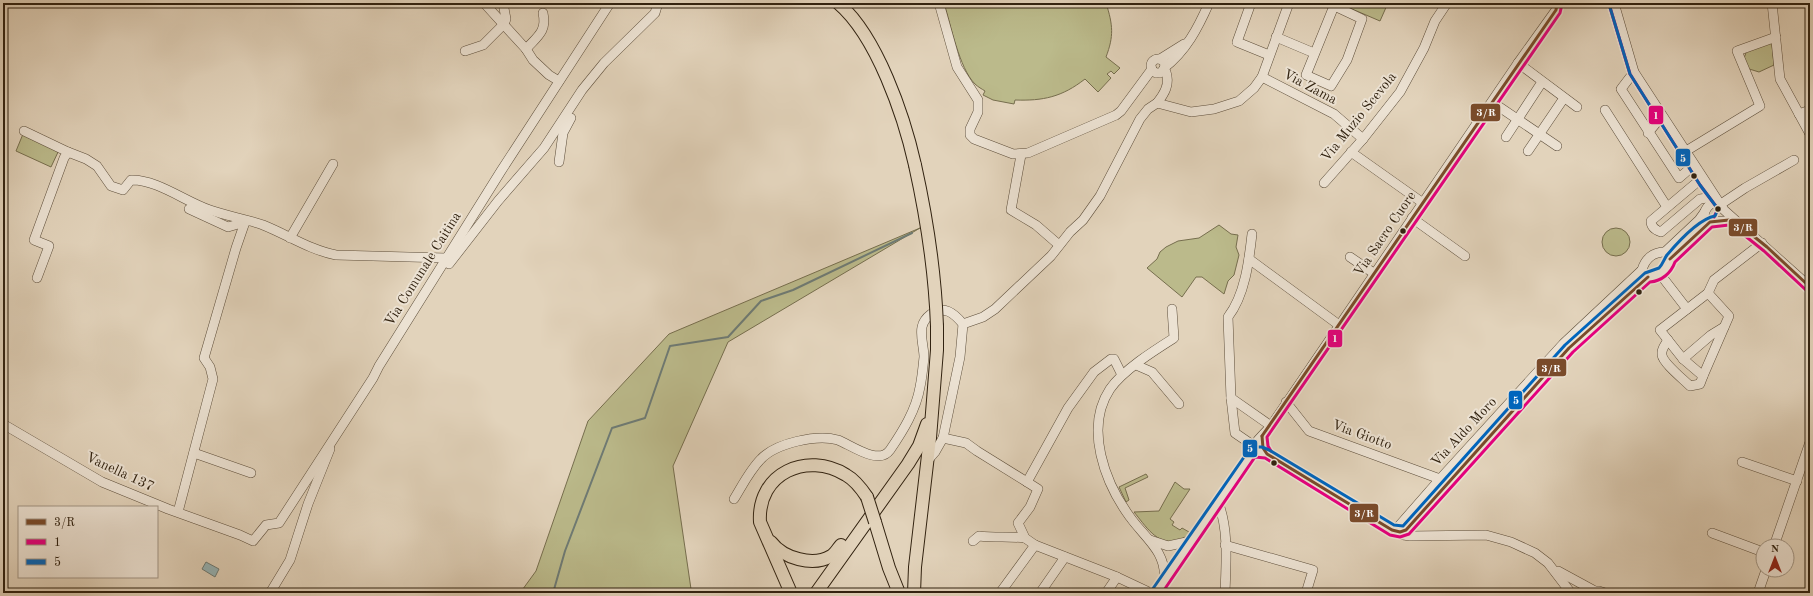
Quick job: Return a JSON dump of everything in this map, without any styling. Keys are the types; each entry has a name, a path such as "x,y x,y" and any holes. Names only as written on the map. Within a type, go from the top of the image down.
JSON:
{"main road":[{"path":"838,3 853,19 879,62 901,112 915,165 933,261 938,326 937,350 928,460 915,567 914,593"},
{"path":"849,3 853,19"},
{"path":"816,593 835,564 892,487 919,446 931,411"},
{"path":"791,593 762,530 759,511 766,491 778,477 785,472 803,466 825,466 846,475 860,487 867,497 889,568 899,593"},
{"path":"762,530 780,552 809,560 826,558 832,556 892,487"}],"street":[{"path":"484,3 526,49 533,60 549,75 559,81"},
{"path":"465,51 484,45 504,24 506,20 503,3"},
{"name":"Via Comunale Caitina","path":"253,541 266,526 279,523 373,378 378,366 446,258 463,239 559,81 610,3"},
{"path":"373,378 383,368 463,239 544,148 574,105 582,90 604,63 655,13 658,3"},
{"path":"939,3 957,67 978,100 978,112 970,129 970,135 974,139 1013,154 1021,154 1116,115 1135,93 1148,84 1160,68 1182,52 1196,31 1209,3"},
{"path":"1251,3 1237,42 1269,55"},
{"path":"1157,103 1191,112 1214,109 1239,101 1254,88 1262,77 1289,3"},
{"name":"Via Muzio Scevola","path":"1324,183 1400,92 1410,76 1435,22 1448,3"},
{"path":"1614,3 1634,72 1686,151 1703,180 1721,205 1736,222 1762,243 1810,287"},
{"path":"1772,3 1780,79 1810,134"},
{"path":"1331,4 1362,19 1347,60 1331,86 1306,75 1331,4"},
{"name":"Via Sacro Cuore","path":"1253,449 1271,426 1557,5"},
{"path":"526,49 542,33 545,23 543,13"},
{"path":"1276,37 1314,53"},
{"path":"1686,151 1760,106 1737,51 1776,37"},
{"path":"1518,63 1577,107"},
{"path":"963,324 979,319 995,309 1035,272 1070,232 1083,220 1100,196 1140,119 1165,93 1168,75 1160,68"},
{"path":"1634,72 1621,89 1648,133 1679,178 1694,165"},
{"name":"Via Zama","path":"1262,77 1334,114 1363,138"},
{"path":"1506,137 1542,82"},
{"path":"1528,151 1564,98"},
{"path":"1492,102 1558,146"},
{"path":"559,162 563,133 572,115 574,105"},
{"path":"1605,110 1667,207"},
{"path":"1799,114 1810,110"},
{"path":"1648,133 1662,116"},
{"path":"24,131 68,152 86,158 97,166 111,186 123,190 130,180 138,179 182,196 209,210 263,225 320,252 336,255 446,258"},
{"path":"38,278 49,246 34,240 64,158 68,152"},
{"path":"1351,152 1423,203"},
{"path":"1021,154 1011,210 1036,225 1059,246"},
{"path":"1721,205 1745,188 1794,160"},
{"path":"290,238 333,164"},
{"path":"1703,180 1651,221 1653,228 1661,232 1700,199 1706,206"},
{"path":"1703,180 1706,206 1705,219 1736,222"},
{"path":"1667,256 1699,220 1706,206 1712,202 1721,205"},
{"path":"1667,256 1722,216 1721,205"},
{"path":"189,209 228,227 247,221"},
{"path":"1412,218 1465,256"},
{"path":"178,512 213,379 210,367 204,358 236,248 247,221"},
{"path":"1252,234 1249,259 1236,306 1228,317 1231,398 1235,433 1253,449 1267,454 1369,517 1392,530 1404,530 1403,535 1415,537 1486,535 1522,545 1589,592 1605,593"},
{"path":"1703,376 1683,360 1660,330 1708,293 1714,280 1762,243"},
{"path":"1656,253 1667,256 1669,265 1660,274 1651,278 1645,274 1646,261 1652,256 1656,253"},
{"path":"1350,257 1375,274"},
{"path":"1249,259 1339,325"},
{"name":"Via Aldo Moro","path":"1481,440 1440,479 1398,527 1404,530 1481,440 1563,344 1645,274"},
{"path":"1660,274 1687,309"},
{"path":"1668,340 1661,354 1663,360 1690,386 1700,384 1729,316 1708,293"},
{"path":"734,499 762,458 776,448 803,440 822,438 838,440 867,454 880,456 889,452 903,431 920,388 924,357 922,327 927,317 936,310 944,309 955,314 963,324 960,357 943,438 935,452 928,460"},
{"path":"1164,579 1165,567 1160,554 1130,517 1108,476 1099,447 1098,432 1104,403 1109,390 1122,375 1156,349 1174,338 1172,309"},
{"path":"1683,360 1705,340 1724,327"},
{"path":"1027,482 1068,408 1094,372 1108,360 1114,359 1122,375"},
{"path":"1136,365 1152,372 1179,404"},
{"path":"1231,398 1271,426"},
{"name":"Via Giotto","path":"1286,402 1309,431 1440,479"},
{"name":"Vanella 137","path":"3,424 102,482 178,512 240,534 253,541"},
{"path":"1262,436 1262,444 1267,454"},
{"path":"943,438 966,443 977,452 1038,489 1030,507 1018,523 1025,538"},
{"path":"270,593 290,560 308,504 332,442"},
{"path":"1777,538 1810,442"},
{"path":"1156,593 1253,449"},
{"path":"194,453 251,473"},
{"path":"1742,462 1797,481"},
{"path":"1218,502 1223,515 1225,545 1225,593"},
{"path":"1712,533 1755,549"},
{"path":"973,541 979,536 1001,538 1013,536 1025,538 1035,545 1117,577 1151,593"},
{"path":"1147,538 1168,546 1178,559"},
{"path":"1168,546 1191,541"},
{"path":"1000,593 1035,545"},
{"path":"1225,545 1313,570 1306,593"},
{"path":"1160,554 1178,559"},
{"path":"1040,593 1065,557"},
{"path":"1553,568 1571,593"},
{"path":"1106,593 1117,577"},
{"path":"1758,593 1763,578"}],"shaded area":[{"path":"944,3 1106,3 1112,30 1106,57 1120,68 1114,74 1111,71 1107,74 1111,78 1098,92 1085,79 1068,90 1052,97 1035,100 1015,100 1014,104 993,100 983,95 985,91 975,84 964,68"},
{"path":"1345,3 1388,3 1380,21 1345,6"},
{"path":"1770,42 1772,44 1774,65 1759,72 1746,68 1743,61 1747,50"},
{"path":"23,134 59,150 51,167 16,151"},
{"path":"1219,225 1231,234 1238,235 1236,247 1239,255 1234,275 1228,281 1224,294 1202,277 1196,277 1182,297 1147,268 1157,259 1160,252 1166,247 1178,241 1199,238"},
{"path":"920,228 728,342 673,466 691,589 694,593 520,593 536,571 588,421 669,334"},
{"path":"1616,228 1626,232 1630,242 1626,252 1616,256 1606,252 1602,242 1606,232"},
{"path":"1146,474 1148,477 1125,488 1129,500 1126,502 1119,487"},
{"path":"1175,482 1184,489 1190,489 1170,519 1174,522 1172,525 1180,530 1182,528 1189,532 1182,539 1170,542 1163,540 1152,533 1134,512 1159,511"}],"water":[{"path":"206,562 219,569 215,577 202,569"}],"waterway":[{"path":"553,593 565,551 612,428 645,418 670,346 728,337 761,301 793,290 912,233"}],"transit line":[{"name":"3/R","path":"1262,436 1556,10 1557,3"},
{"name":"1","path":"1271,451 1268,446 1267,437 1560,13 1562,4"},
{"name":"1","path":"1609,4 1630,74 1700,185 1718,209 1714,217"},
{"name":"5","path":"1152,590 1251,447 1262,447 1269,450 1394,525 1403,526 1565,345 1645,273 1659,268 1667,255 1689,232 1702,222 1715,216 1718,209 1700,185 1630,74 1609,4"},
{"name":"3/R","path":"1670,259 1710,222 1729,220 1736,222 1767,247 1810,287"},
{"name":"1","path":"1162,593 1255,457 1265,458 1390,535 1400,537 1409,534 1573,352 1650,282 1666,276 1675,262 1712,227 1729,225 1734,227 1764,251 1807,291"},
{"name":"3/R","path":"1262,436 1263,448 1267,454 1392,530 1400,532 1406,530 1569,348 1648,277"}]}
